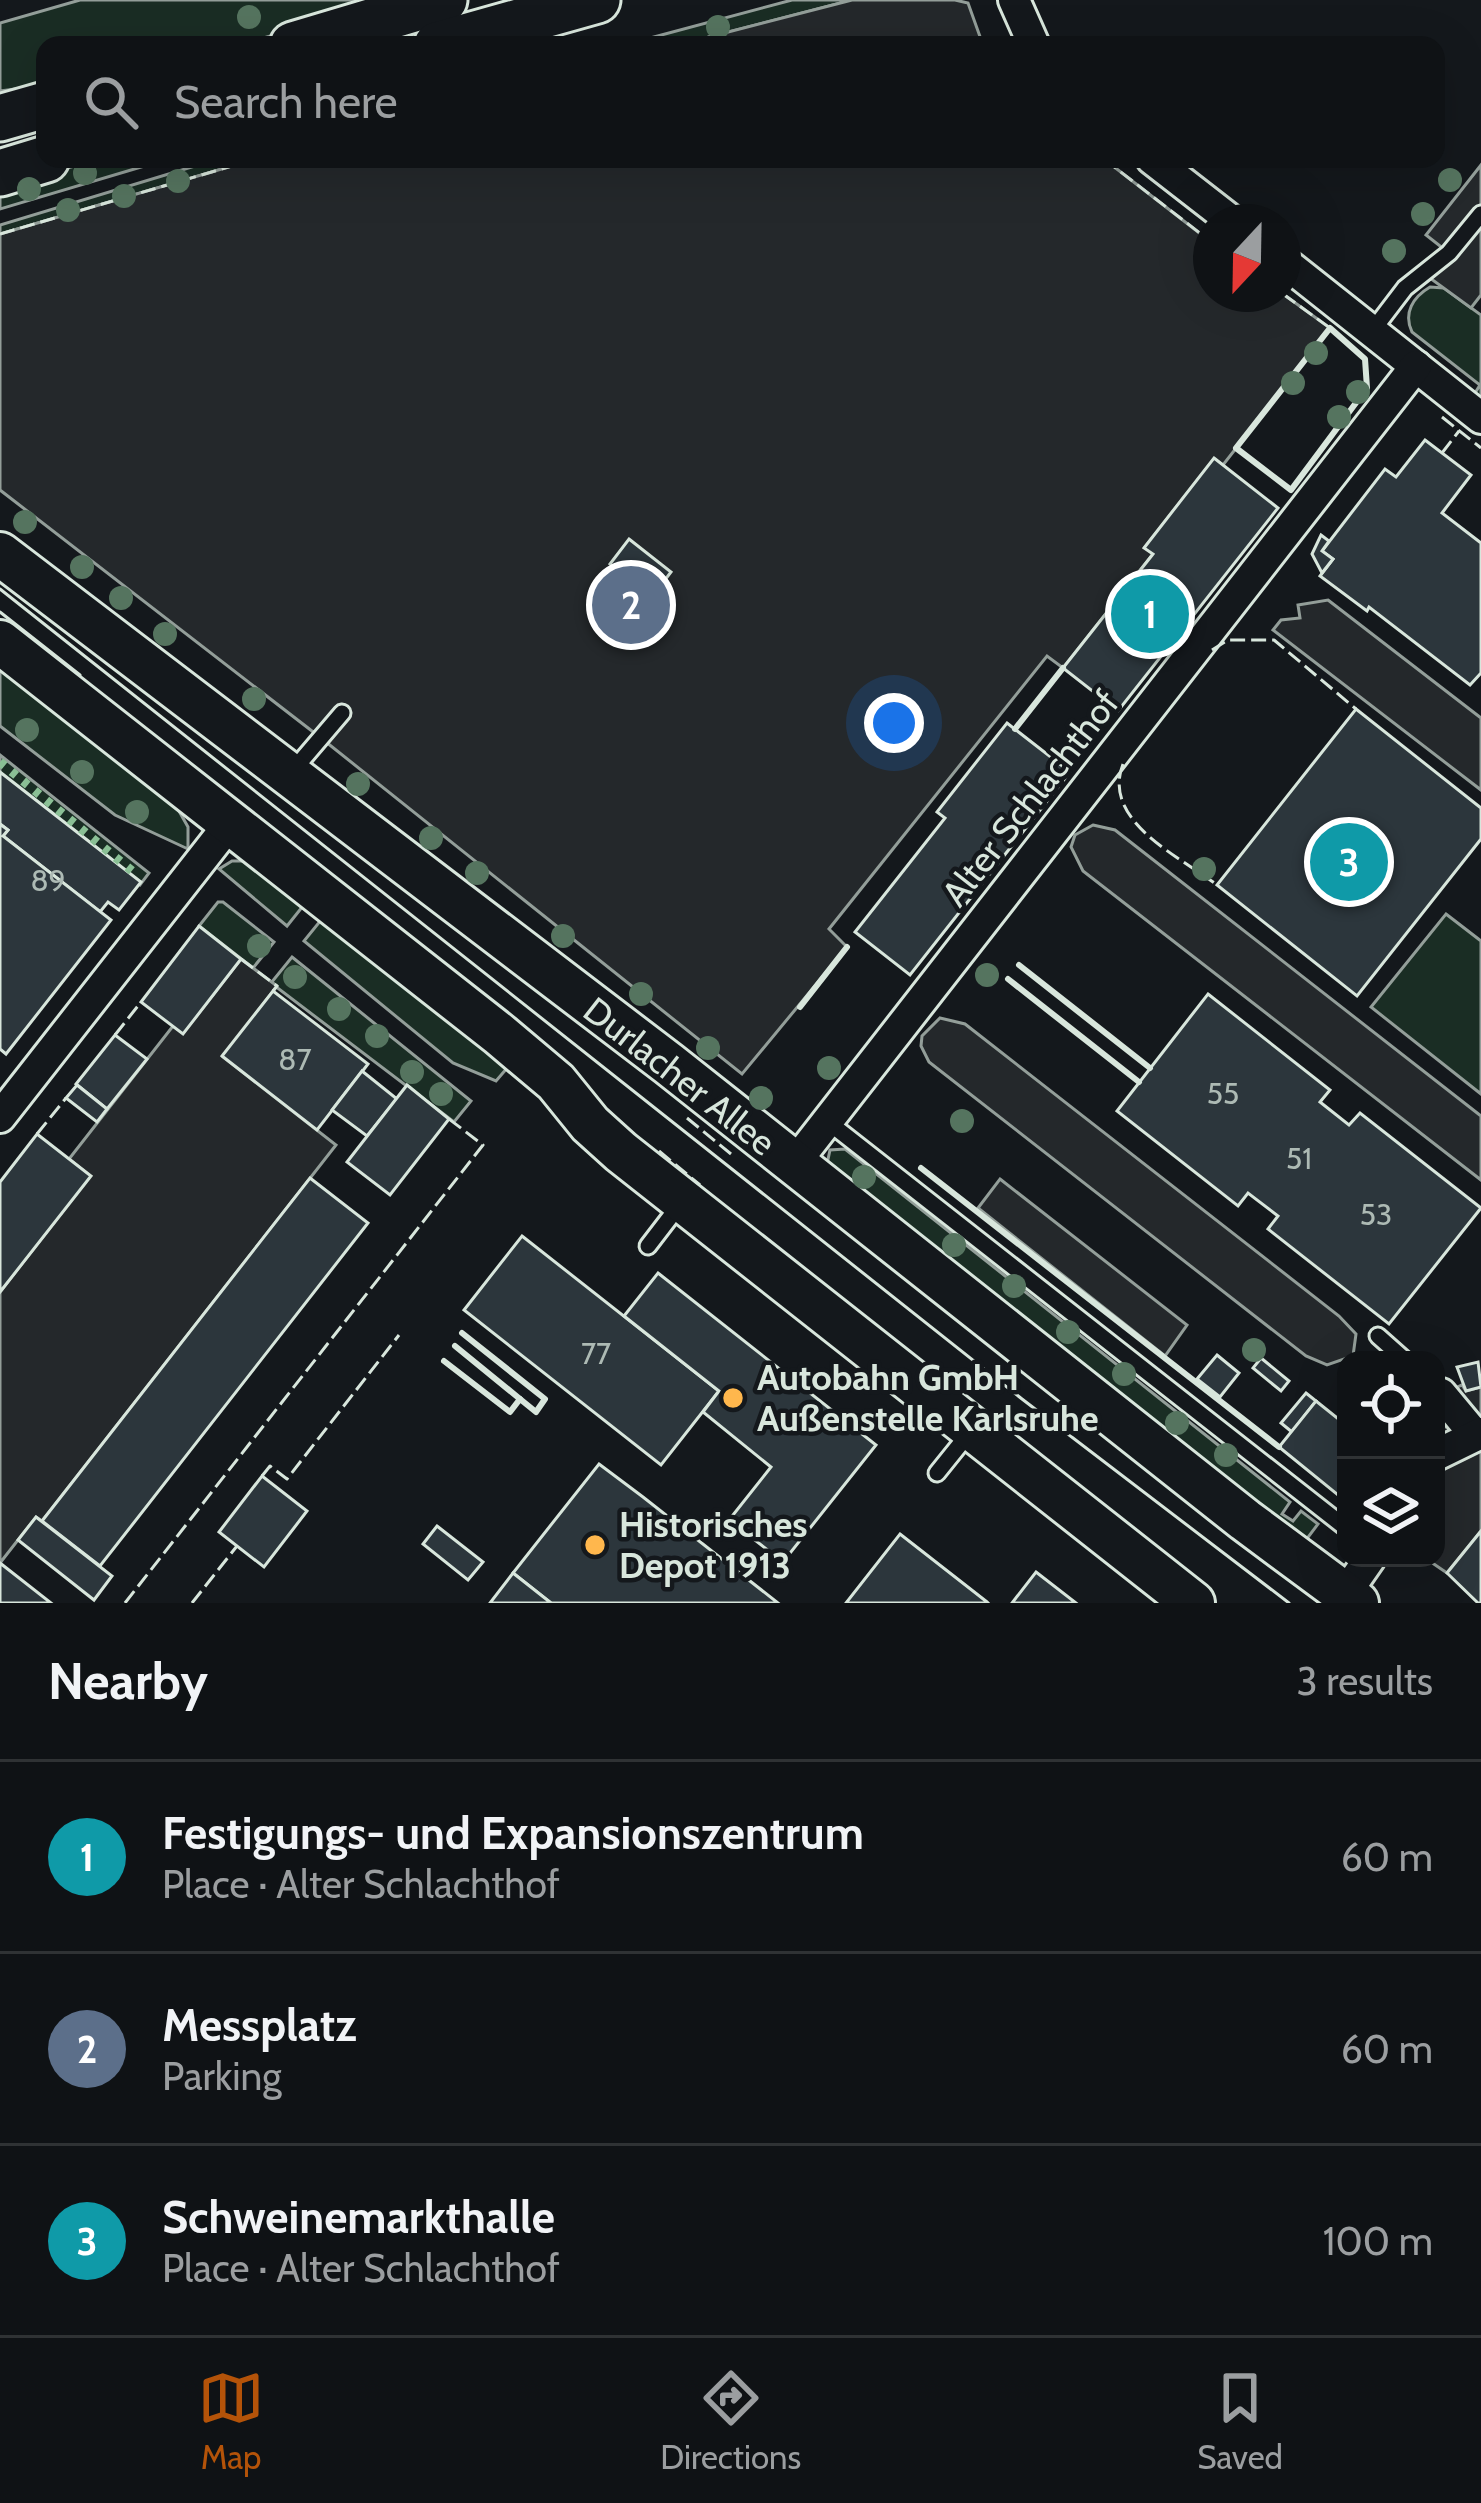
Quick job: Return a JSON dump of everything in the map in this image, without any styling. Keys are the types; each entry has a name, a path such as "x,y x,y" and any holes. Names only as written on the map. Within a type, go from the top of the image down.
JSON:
{"main road":[{"path":"323,36 444,0"},
{"path":"469,36 597,0"},
{"path":"0,118 36,108"},
{"path":"0,172 36,162"}],"street":[{"path":"1014,0 1030,36"},
{"path":"1164,168 1210,204"},
{"path":"1301,275 1481,418"},
{"name":"Alter Schlachthof","path":"794,1164 1416,366"},
{"name":"Durlacher Allee","path":"0,554 669,1064 1245,1520 1351,1598"},
{"path":"0,642 529,1058 590,1124 683,1201 1193,1603"},
{"path":"0,1117 231,822"},
{"path":"1445,1399 1478,1434 1445,1450"},
{"path":"1351,1598 1366,1567"}],"lane":[{"path":"1373,330 1405,288 1449,253 1481,214"},
{"path":"288,776 342,712"},
{"path":"827,1121 1337,1521"},
{"path":"648,1246 683,1201"},
{"path":"1378,1336 1395,1351"},
{"path":"937,1473 972,1429"}],"green space":[{"path":"80,0 390,0 270,36 36,36 36,86 0,91 0,23"},
{"path":"792,0 852,0 713,36 658,36"},
{"path":"68,168 138,168 0,209 0,188"},
{"path":"188,168 225,168 0,234 0,225"},
{"path":"1430,287 1444,288 1481,315 1481,398 1475,393 1480,385 1412,332 1411,306"},
{"path":"0,666 175,804 188,827 188,849 115,815 0,726"},
{"path":"0,755 149,873 140,885 0,776"},
{"path":"232,861 245,861 303,906 287,926 219,869"},
{"path":"218,902 274,942 253,968 199,926"},
{"path":"1446,914 1481,941 1481,1094 1371,1007"},
{"path":"321,920 508,1067 496,1081 453,1063 304,941"},
{"path":"292,957 471,1101 454,1122 271,983"},
{"path":"845,1149 1290,1502 1282,1514 1293,1521 1301,1511 1318,1524 1306,1540 826,1169 830,1150"}],"shaded area":[{"path":"852,0 955,0 968,3 980,36 713,36"},
{"path":"1481,165 1481,295 1471,308 1423,273 1449,253 1426,235"},
{"path":"225,168 1116,168 1193,228 1193,312 1301,312 1301,307 1330,328 1223,465 1214,459 1145,547 1153,554 1063,668 1047,656 829,929 847,947 742,1074 321,738 0,490 0,234"},
{"path":"1328,600 1481,718 1481,790 1273,630 1281,620 1300,618 1298,605"},
{"path":"1093,825 1115,830 1481,1116 1481,1180 1083,871 1071,847 1075,835"},
{"path":"241,959 277,986 223,1057 336,1145 42,1521 36,1517 0,1563 0,1292 90,1176 69,1159 173,1026 183,1033"},
{"path":"940,1018 965,1024 1339,1316 1356,1334 1354,1351 1337,1351 1337,1362 1327,1365 1306,1356 929,1062 922,1036"},
{"path":"1000,1179 1187,1325 1165,1356 978,1208"},
{"path":"1462,1385 1466,1391 1481,1387 1481,1531 1447,1573 1438,1567 1445,1567 1445,1427 1449,1422 1445,1393"}],"building":[{"path":"1425,440 1471,475 1442,513 1481,543 1481,673 1470,685 1369,607 1367,611 1320,576 1333,559 1322,551 1385,469 1396,477"},
{"path":"1214,458 1278,508 1118,711 1063,668 1153,554 1144,548"},
{"path":"1321,535 1329,541 1322,551 1333,559 1322,573 1312,554"},
{"path":"629,539 671,572 652,597 610,564"},
{"path":"1356,709 1481,808 1481,839 1357,996 1217,885"},
{"path":"1007,723 1070,772 910,975 855,932 945,818 937,812"},
{"path":"0,772 141,882 119,910 108,902 100,912 3,836 8,830 0,824"},
{"path":"0,824 8,830 3,836 111,920 6,1054 0,1049"},
{"path":"199,926 241,959 183,1034 141,1002"},
{"path":"273,991 368,1064 317,1130 222,1056"},
{"path":"1208,994 1330,1090 1320,1102 1349,1125 1360,1113 1481,1208 1389,1324 1268,1229 1278,1216 1248,1193 1238,1206 1117,1111"},
{"path":"115,1035 147,1059 107,1109 76,1084"},
{"path":"362,1071 397,1099 367,1136 332,1110"},
{"path":"77,1085 107,1109 97,1122 66,1098"},
{"path":"407,1085 449,1119 390,1195 347,1162"},
{"path":"37,1134 91,1176 0,1292 0,1182"},
{"path":"310,1178 368,1223 100,1566 42,1521"},
{"path":"522,1236 719,1391 661,1465 464,1310"},
{"path":"658,1273 876,1445 783,1562 729,1520 771,1467 703,1412 719,1391 624,1316"},
{"path":"1217,1355 1239,1373 1220,1397 1197,1379"},
{"path":"1261,1358 1289,1381 1281,1391 1253,1368"},
{"path":"1478,1362 1481,1387 1466,1391 1457,1367"},
{"path":"1306,1393 1316,1401 1292,1432 1281,1423"},
{"path":"1316,1401 1337,1418 1337,1494 1279,1447"},
{"path":"599,1464 778,1603 551,1603 513,1573"},
{"path":"262,1476 307,1511 264,1567 219,1532"},
{"path":"36,1517 112,1576 94,1600 18,1540"},
{"path":"437,1526 483,1562 468,1580 423,1544"},
{"path":"1481,1531 1481,1603 1478,1603 1447,1573"},
{"path":"900,1534 987,1602 988,1603 846,1603"},
{"path":"0,1563 51,1603 0,1603"},
{"path":"1036,1572 1076,1603 1012,1603"},
{"path":"513,1573 551,1603 490,1603"}],"tram line":[{"path":"0,589 1022,1399 1289,1603"},
{"path":"0,612 80,675"}],"hedge":[{"path":"0,762 137,875"}],"fence":[{"path":"0,234 225,168"},
{"path":"1116,168 1193,228"},
{"path":"1301,307 1330,328"},
{"path":"1442,417 1481,448"},
{"path":"1442,453 1459,431"},
{"path":"1212,650 1228,640 1274,640 1356,709"},
{"path":"1123,764 1119,784 1133,820 1217,885"},
{"path":"241,959 277,986 273,991"},
{"path":"115,1035 141,1002"},
{"path":"37,1134 66,1098"},
{"path":"687,1118 731,1154"},
{"path":"125,1603 483,1145 449,1119"},
{"path":"659,1151 700,1185"},
{"path":"262,1476 270,1466 287,1479 399,1335"},
{"path":"192,1603 237,1546"}],"wall":[{"path":"1330,328 1365,359 1367,388 1291,490 1236,448 1330,328"},
{"path":"1015,729 1063,668"},
{"path":"800,1007 847,947"},
{"path":"1019,965 1150,1068"},
{"path":"1008,979 1139,1082"},
{"path":"921,1168 1279,1447"},
{"path":"444,1361 510,1412 520,1399 536,1412 545,1399 462,1333"},
{"path":"455,1346 520,1399"}],"place":[{"name":"Messplatz","path":"631,605"},
{"name":"Festigungs- und Expansionszentrum","path":"1150,614"},
{"name":"Schweinemarkthalle","path":"1349,862"},
{"name":"Autobahn GmbH Außenstelle Karlsruhe","path":"733,1398"},
{"name":"Historisches Depot 1913","path":"595,1545"}]}
